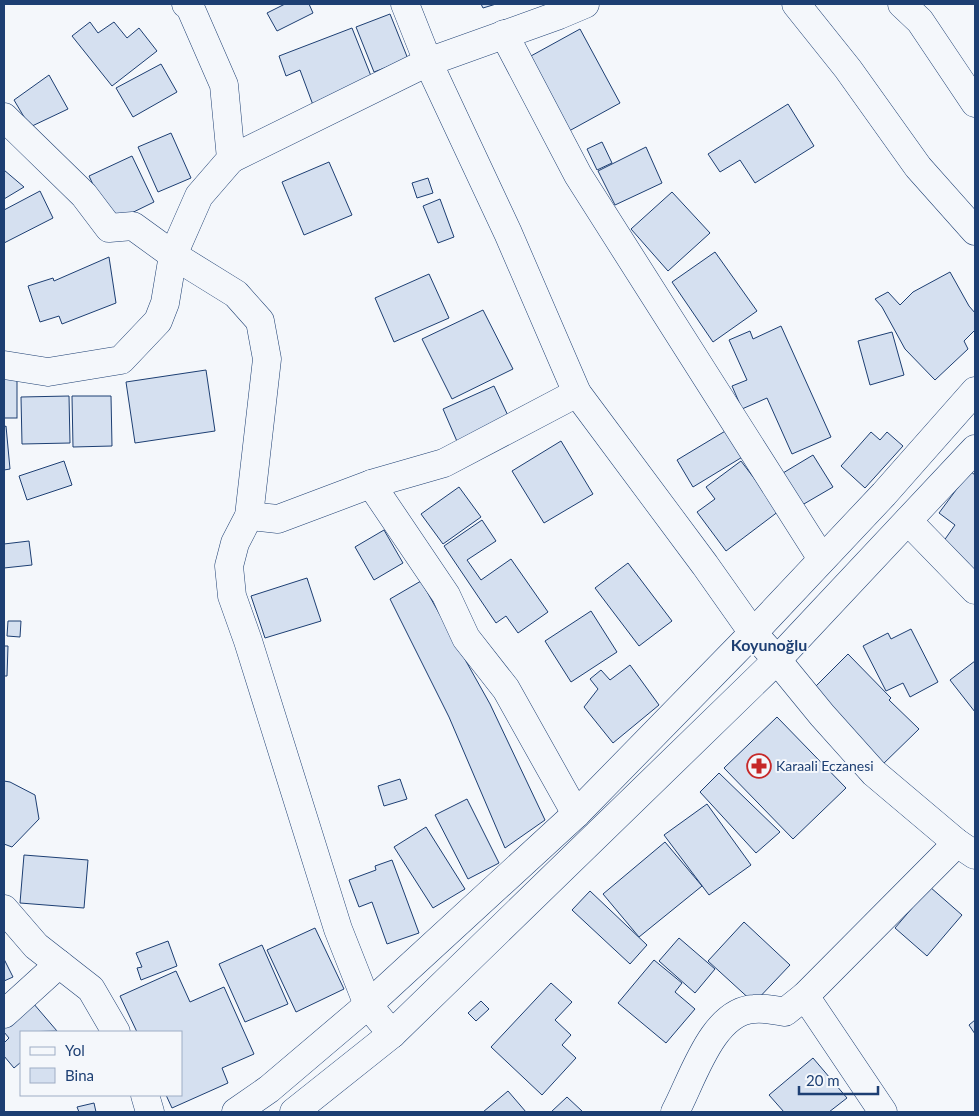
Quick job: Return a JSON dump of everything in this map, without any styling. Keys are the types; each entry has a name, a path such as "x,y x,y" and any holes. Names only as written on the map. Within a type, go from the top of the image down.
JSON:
{"main road":[{"path":"186,4 190,7 224,85 231,159"},
{"path":"405,4 428,62 508,233 576,393 699,557 753,633 822,715 874,772 966,849 785,1012 752,1008 724,1023 711,1037 675,1112"},
{"path":"4,365 48,372 121,360 158,320 166,303 173,255 199,196 231,159 428,62 585,4"},
{"path":"796,4 848,68 918,168 975,231"},
{"path":"902,4 920,21 975,103"},
{"path":"504,34 578,175 822,559"},
{"path":"4,117 84,195 109,228 133,226 173,255 236,294 260,321 267,359 250,516 235,543 229,566 232,596 248,641 338,930 368,1005 392,1034"},
{"path":"236,1112 270,1089 368,1005 576,814 753,633 884,494 975,391"},
{"path":"250,516 278,519 371,484 444,463 576,393"},
{"path":"294,1112 392,1034 777,660 975,449"},
{"path":"371,484 446,595 466,638 506,689 576,814"},
{"path":"908,521 975,590"},
{"path":"4,909 36,946 91,989 115,1031"},
{"path":"4,1014 59,964"},
{"path":"805,996 883,1112"},
{"path":"145,1096 150,1112"}],"building":[{"path":"285,4 309,4 313,13 277,31 267,13"},
{"path":"481,4 496,4 483,8"},
{"path":"390,14 408,59 374,72 356,27"},
{"path":"90,22 98,33 114,22 127,38 139,28 157,51 112,86 72,36"},
{"path":"352,28 373,81 313,105 300,70 286,76 279,56"},
{"path":"580,29 620,103 560,136 520,62"},
{"path":"161,64 177,92 133,117 116,88"},
{"path":"49,75 68,109 30,127 14,100"},
{"path":"788,104 814,146 755,183 740,160 720,172 708,154"},
{"path":"171,133 191,178 158,192 138,147"},
{"path":"602,142 612,163 597,170 587,149"},
{"path":"646,147 662,183 615,205 598,171"},
{"path":"132,156 154,202 111,223 89,176"},
{"path":"329,162 352,215 304,235 282,182"},
{"path":"4,170 24,187 4,199"},
{"path":"428,178 433,193 417,198 412,183"},
{"path":"40,191 53,218 4,243 4,210"},
{"path":"672,192 710,233 668,271 631,229"},
{"path":"440,199 454,237 438,243 423,206"},
{"path":"715,252 757,311 713,342 672,282"},
{"path":"109,257 116,303 62,324 59,316 40,322 28,286 53,278 54,281"},
{"path":"950,272 975,313 975,330 964,341 968,349 935,380 905,349 882,307 875,299 888,292 900,305 913,292"},
{"path":"429,274 449,318 394,342 375,298"},
{"path":"483,310 513,369 452,399 422,339"},
{"path":"781,326 831,437 792,454 767,398 742,409 732,386 747,380 729,340 750,331 753,339"},
{"path":"892,332 904,375 870,385 858,341"},
{"path":"206,370 215,431 135,443 126,382"},
{"path":"4,378 17,378 17,418 4,418"},
{"path":"494,386 511,422 459,446 443,409"},
{"path":"69,396 70,443 22,444 21,397"},
{"path":"72,396 111,396 112,446 73,447"},
{"path":"6,426 10,469 4,470 4,427"},
{"path":"727,430 744,456 693,487 677,460"},
{"path":"871,432 880,440 887,432 903,446 865,488 841,466"},
{"path":"561,441 593,494 544,523 512,471"},
{"path":"813,455 833,487 797,508 778,476"},
{"path":"64,461 72,485 27,500 19,476"},
{"path":"741,461 779,511 726,551 697,512 715,499 706,487"},
{"path":"970,471 975,475 975,571 941,545 955,525 939,513"},
{"path":"459,487 481,517 443,544 421,514"},
{"path":"482,520 496,541 467,560 481,580 511,559 548,612 518,633 506,616 496,623 444,546"},
{"path":"384,530 403,563 374,580 355,547"},
{"path":"29,541 32,565 4,568 4,544"},
{"path":"628,563 672,621 639,646 595,588"},
{"path":"307,578 321,621 265,638 251,596"},
{"path":"421,581 490,704 545,820 505,848 449,717 390,599"},
{"path":"591,611 617,652 571,682 545,641"},
{"path":"8,621 21,621 20,637 7,636"},
{"path":"911,629 938,682 910,697 903,683 886,691 863,646 888,633 891,639"},
{"path":"4,646 8,646 7,676 4,676"},
{"path":"848,654 891,698 889,700 919,729 880,767 807,695"},
{"path":"975,661 975,712 950,680"},
{"path":"630,665 659,705 613,743 584,707 598,689 590,679 601,670 610,680"},
{"path":"777,717 846,788 793,839 724,768"},
{"path":"719,773 780,832 756,853 700,792"},
{"path":"400,779 407,799 384,806 378,786"},
{"path":"4,781 10,782 35,795 39,819 12,847 4,844"},
{"path":"467,799 499,863 468,879 435,815"},
{"path":"707,804 751,865 709,895 664,835"},
{"path":"426,827 465,889 433,908 394,847"},
{"path":"665,842 702,886 639,937 603,894"},
{"path":"24,855 88,860 84,908 20,903"},
{"path":"392,860 419,933 387,944 372,902 359,907 349,880 376,870 375,866"},
{"path":"930,887 962,915 927,956 895,928"},
{"path":"590,891 647,945 630,964 572,910"},
{"path":"744,922 790,965 754,1003 708,961"},
{"path":"315,928 344,989 296,1012 267,950"},
{"path":"679,938 715,969 695,993 659,961"},
{"path":"168,941 177,966 141,980 137,968 142,967 136,953"},
{"path":"262,945 288,1004 245,1022 219,964"},
{"path":"4,959 13,977 4,981"},
{"path":"654,960 682,983 675,992 695,1009 666,1043 618,1003"},
{"path":"176,971 190,1002 224,987 254,1054 222,1068 228,1083 172,1108 166,1096 182,1096 182,1031 137,1031 120,996"},
{"path":"551,983 572,1002 555,1020 571,1035 562,1045 576,1058 542,1095 491,1047"},
{"path":"481,1001 489,1009 476,1021 468,1013"},
{"path":"33,1003 57,1031 20,1031 20,1063 14,1068 4,1056 4,1043 9,1038 4,1032 4,1028"},
{"path":"975,1020 975,1034 969,1025"},
{"path":"813,1058 847,1098 829,1112 784,1112 769,1095"},
{"path":"508,1091 526,1112 483,1112"},
{"path":"567,1097 583,1112 551,1112"},
{"path":"94,1103 96,1112 79,1112 77,1107"}],"place":[{"name":"Karaali Eczanesi","path":"759,766"}],"district":[{"name":"Koyunoğlu","path":"769,645"}]}
